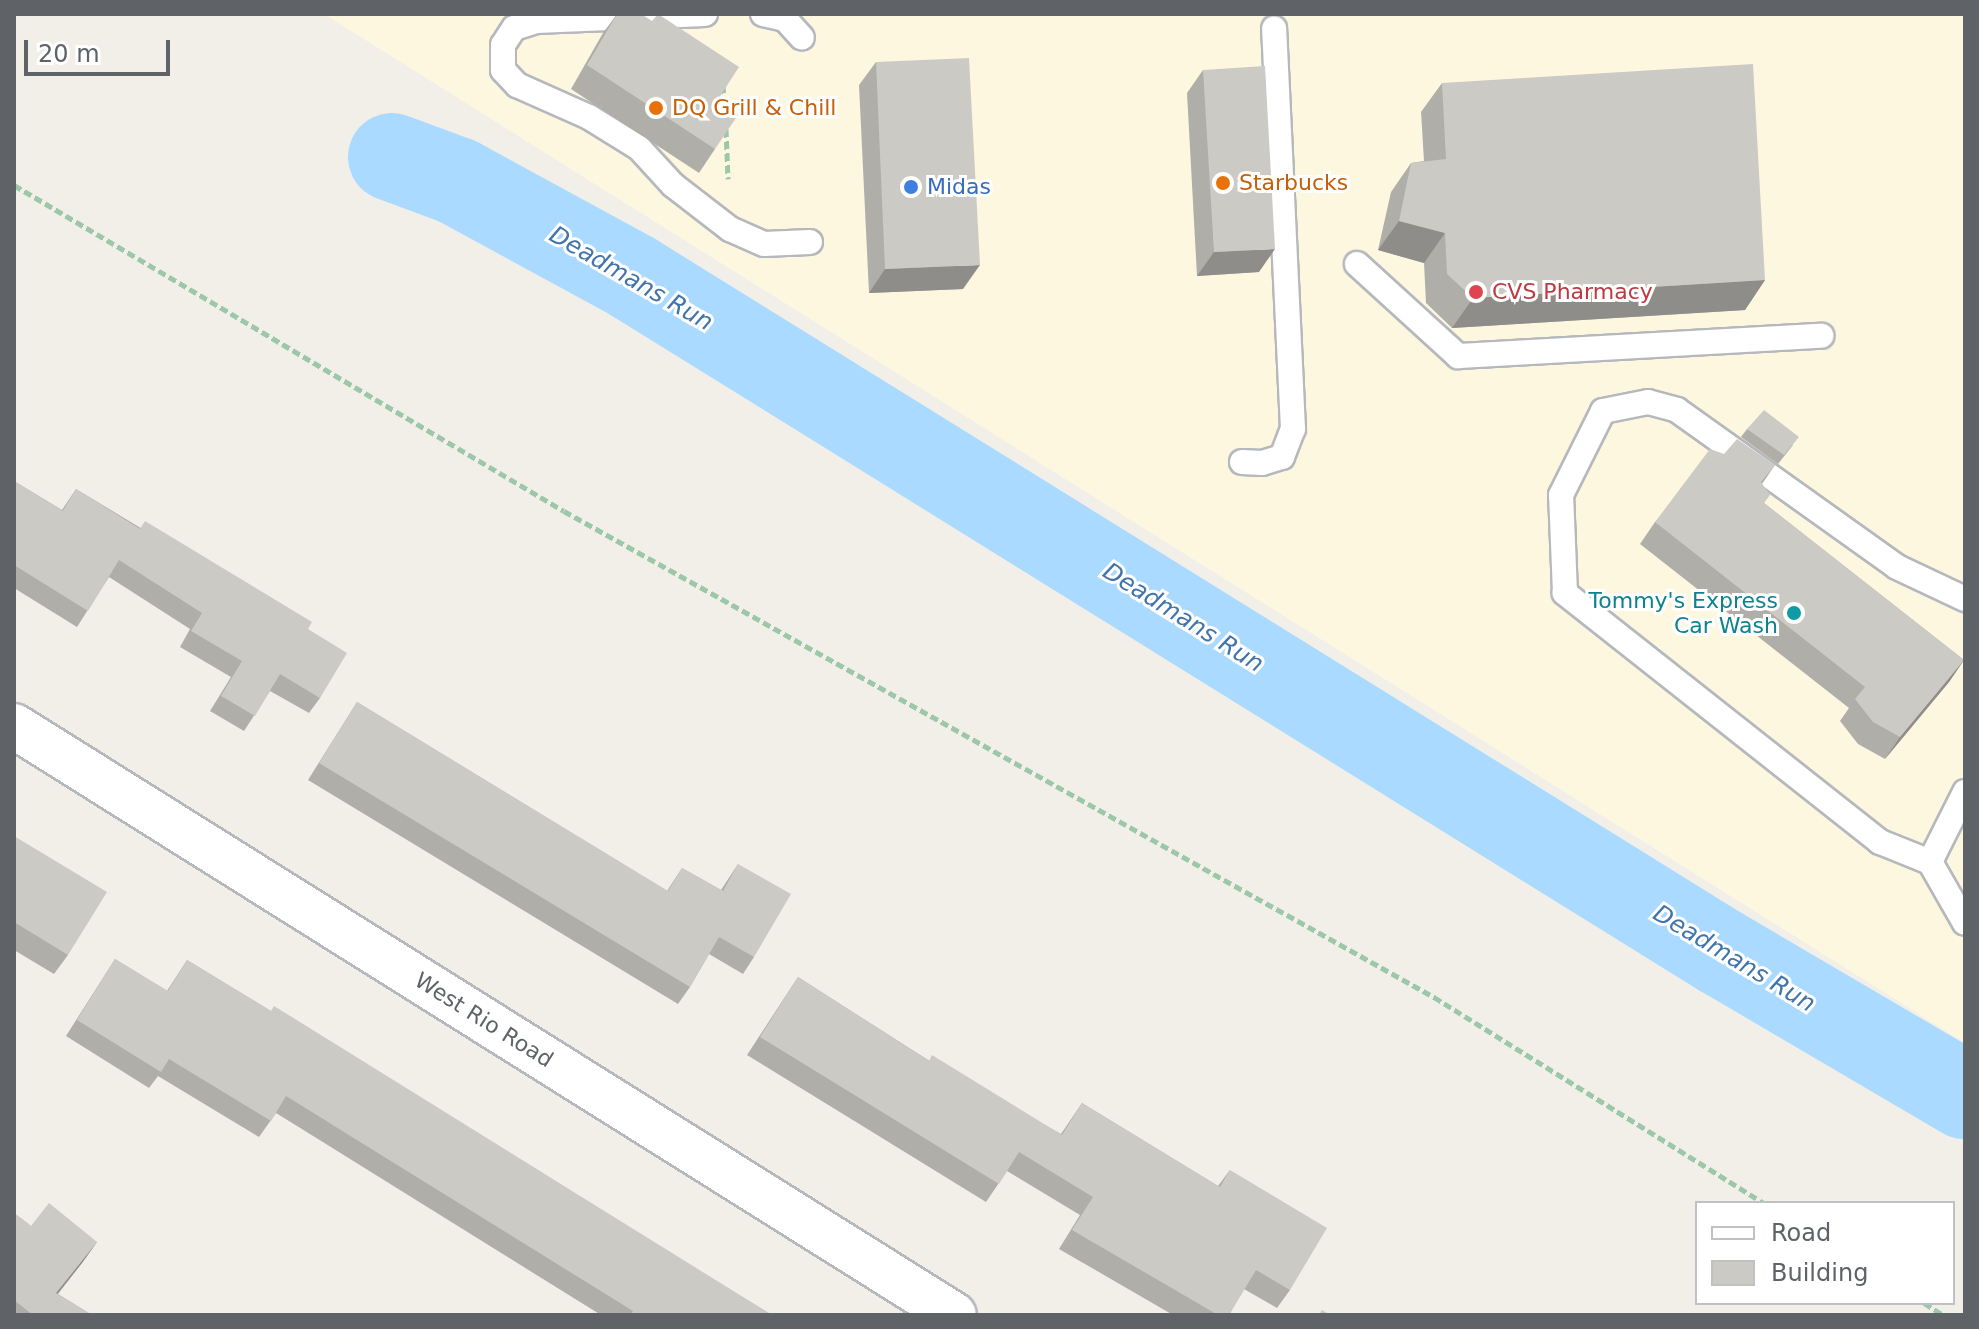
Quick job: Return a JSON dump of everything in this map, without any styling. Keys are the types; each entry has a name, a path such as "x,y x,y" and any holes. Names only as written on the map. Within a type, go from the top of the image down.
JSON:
{"street":[{"name":"West Rio Road","path":"14,726 954,1315"}],"lane":[{"path":"705,14 536,21 514,28 503,45 503,70 517,85 589,117 639,148 673,185 730,229 764,244 810,242"},
{"path":"763,14 785,19 802,38"},
{"path":"1242,462 1262,463 1282,457 1293,429 1274,28"},
{"path":"1357,264 1458,356 1821,336"},
{"path":"1961,912 1930,862 1880,842 1565,593 1561,495 1603,411 1648,402 1677,410 1897,567 1965,599"},
{"path":"1930,862 1965,792"}],"path":[{"path":"723,70 729,196"},
{"path":"14,185 564,511 1434,997 1761,1201"}],"shaded area":[{"path":"324,14 1965,14 1965,1043"}],"building":[{"name":"DQ Grill & Chill","path":"617,14 641,14 652,21 658,14 739,67 717,101 738,115 715,149 587,65"},
{"name":"Midas","path":"969,58 980,265 885,269 876,62"},
{"name":"CVS Pharmacy","path":"1753,64 1765,280 1473,298 1447,274 1445,233 1399,221 1411,163 1446,159 1442,83"},
{"name":"Starbucks","path":"1265,66 1275,249 1214,252 1203,70"},
{"path":"1764,410 1799,437 1784,455 1747,429"},
{"name":"Tommy's Express Car Wash","path":"1737,439 1775,465 1761,482 1770,495 1764,503 1964,660 1900,737 1873,722 1855,699 1865,687 1655,522 1710,449 1724,454"},
{"path":"14,481 63,511 76,489 140,529 145,521 312,622 308,629 347,653 320,698 280,674 255,716 221,696 242,661 191,631 202,613 119,560 88,611 14,565"},
{"path":"357,702 668,891 682,868 723,891 738,864 791,894 754,957 719,937 690,987 319,763"},
{"path":"14,836 107,892 68,955 14,922"},
{"path":"115,959 168,991 187,960 271,1011 274,1006 772,1315 630,1315 633,1311 286,1096 271,1121 169,1059 161,1072 77,1020"},
{"path":"798,977 929,1061 932,1055 1062,1135 1082,1103 1220,1187 1230,1170 1327,1228 1290,1290 1256,1270 1229,1315 1218,1315 1072,1230 1093,1197 1019,1152 999,1184 760,1037"},
{"path":"49,1203 97,1242 56,1293 92,1315 33,1315 14,1300 14,1213 31,1226"}],"waterway":[{"name":"Deadmans Run","path":"392,157 457,181 633,277 1721,952 1965,1095"}],"place":[{"name":"DQ Grill & Chill","path":"656,108"},
{"name":"Starbucks","path":"1223,183"},
{"name":"Midas","path":"911,187"},
{"name":"CVS Pharmacy","path":"1476,292"},
{"name":"Tommy's Express Car Wash","path":"1794,613"}]}
